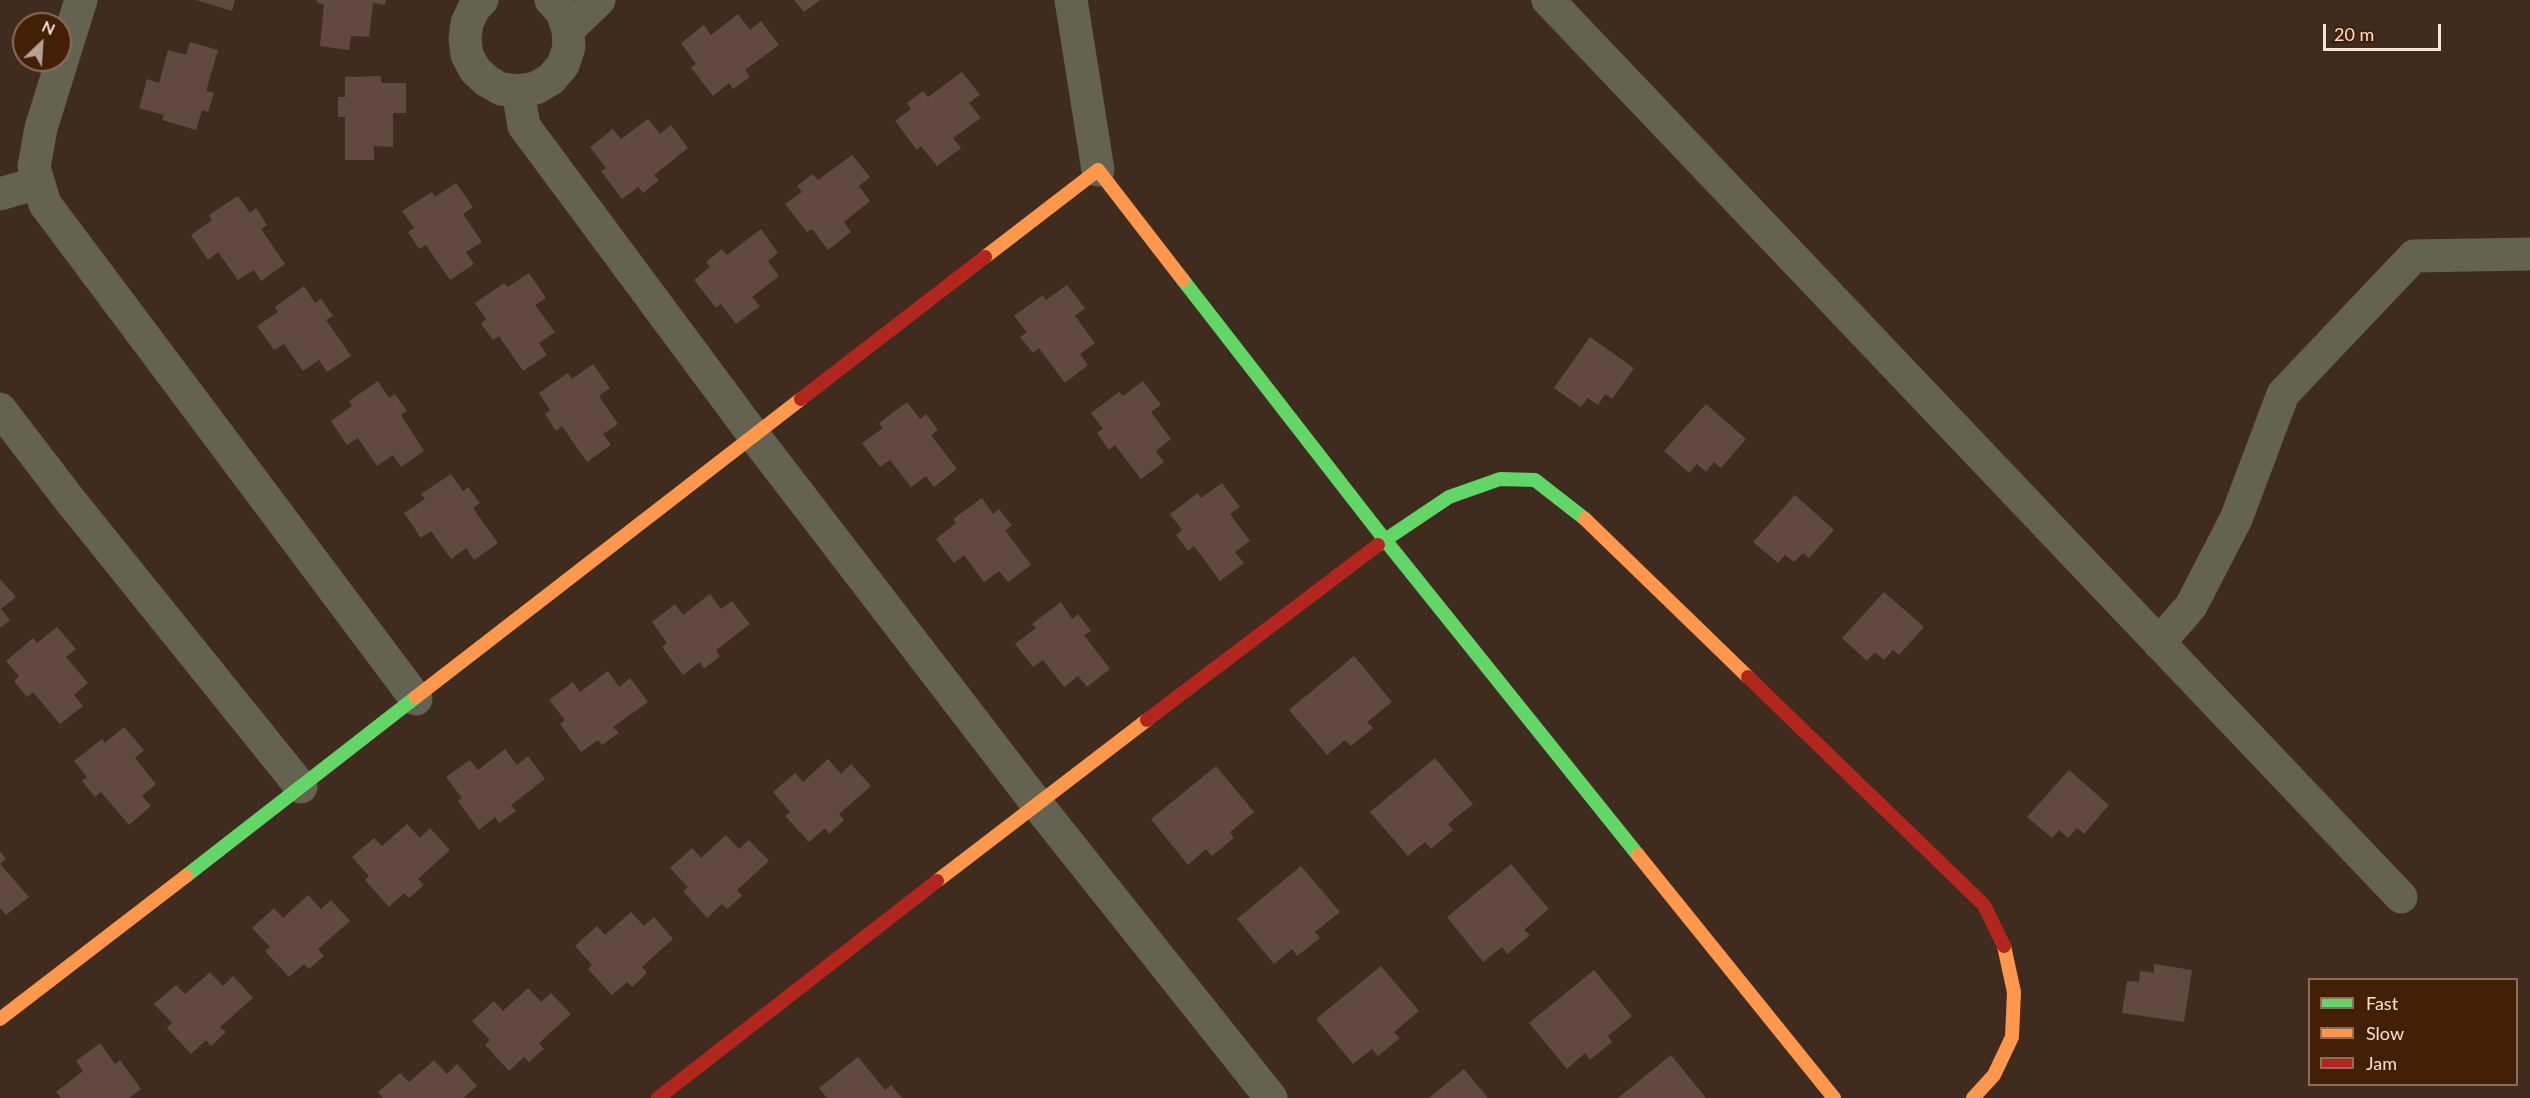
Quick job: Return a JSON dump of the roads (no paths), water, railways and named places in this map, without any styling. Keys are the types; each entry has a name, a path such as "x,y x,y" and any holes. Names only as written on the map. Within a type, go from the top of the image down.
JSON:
{"street":[{"path":"81,0 41,128 34,167 45,204 416,699"},
{"path":"482,0 474,8 467,23 465,39 467,55 475,70 487,81 501,89 518,91 536,87 551,79 562,64 568,47 568,30 562,12 551,0"},
{"path":"568,30 599,0"},
{"path":"1071,0 1098,170 1385,540 1834,1098"},
{"path":"1548,0 2401,897"},
{"path":"518,91 524,126 755,437 1037,804 1271,1098"},
{"path":"0,1019 1098,170"},
{"path":"0,194 38,183"},
{"path":"2159,643 2192,606 2236,519 2283,394 2414,256 2530,254"},
{"path":"0,409 69,499 301,787"},
{"path":"658,1098 1037,804 1385,540 1449,497 1500,479 1535,480 1584,518 1984,905 2006,950 2014,992 2012,1037 1994,1075 1973,1098"}]}
